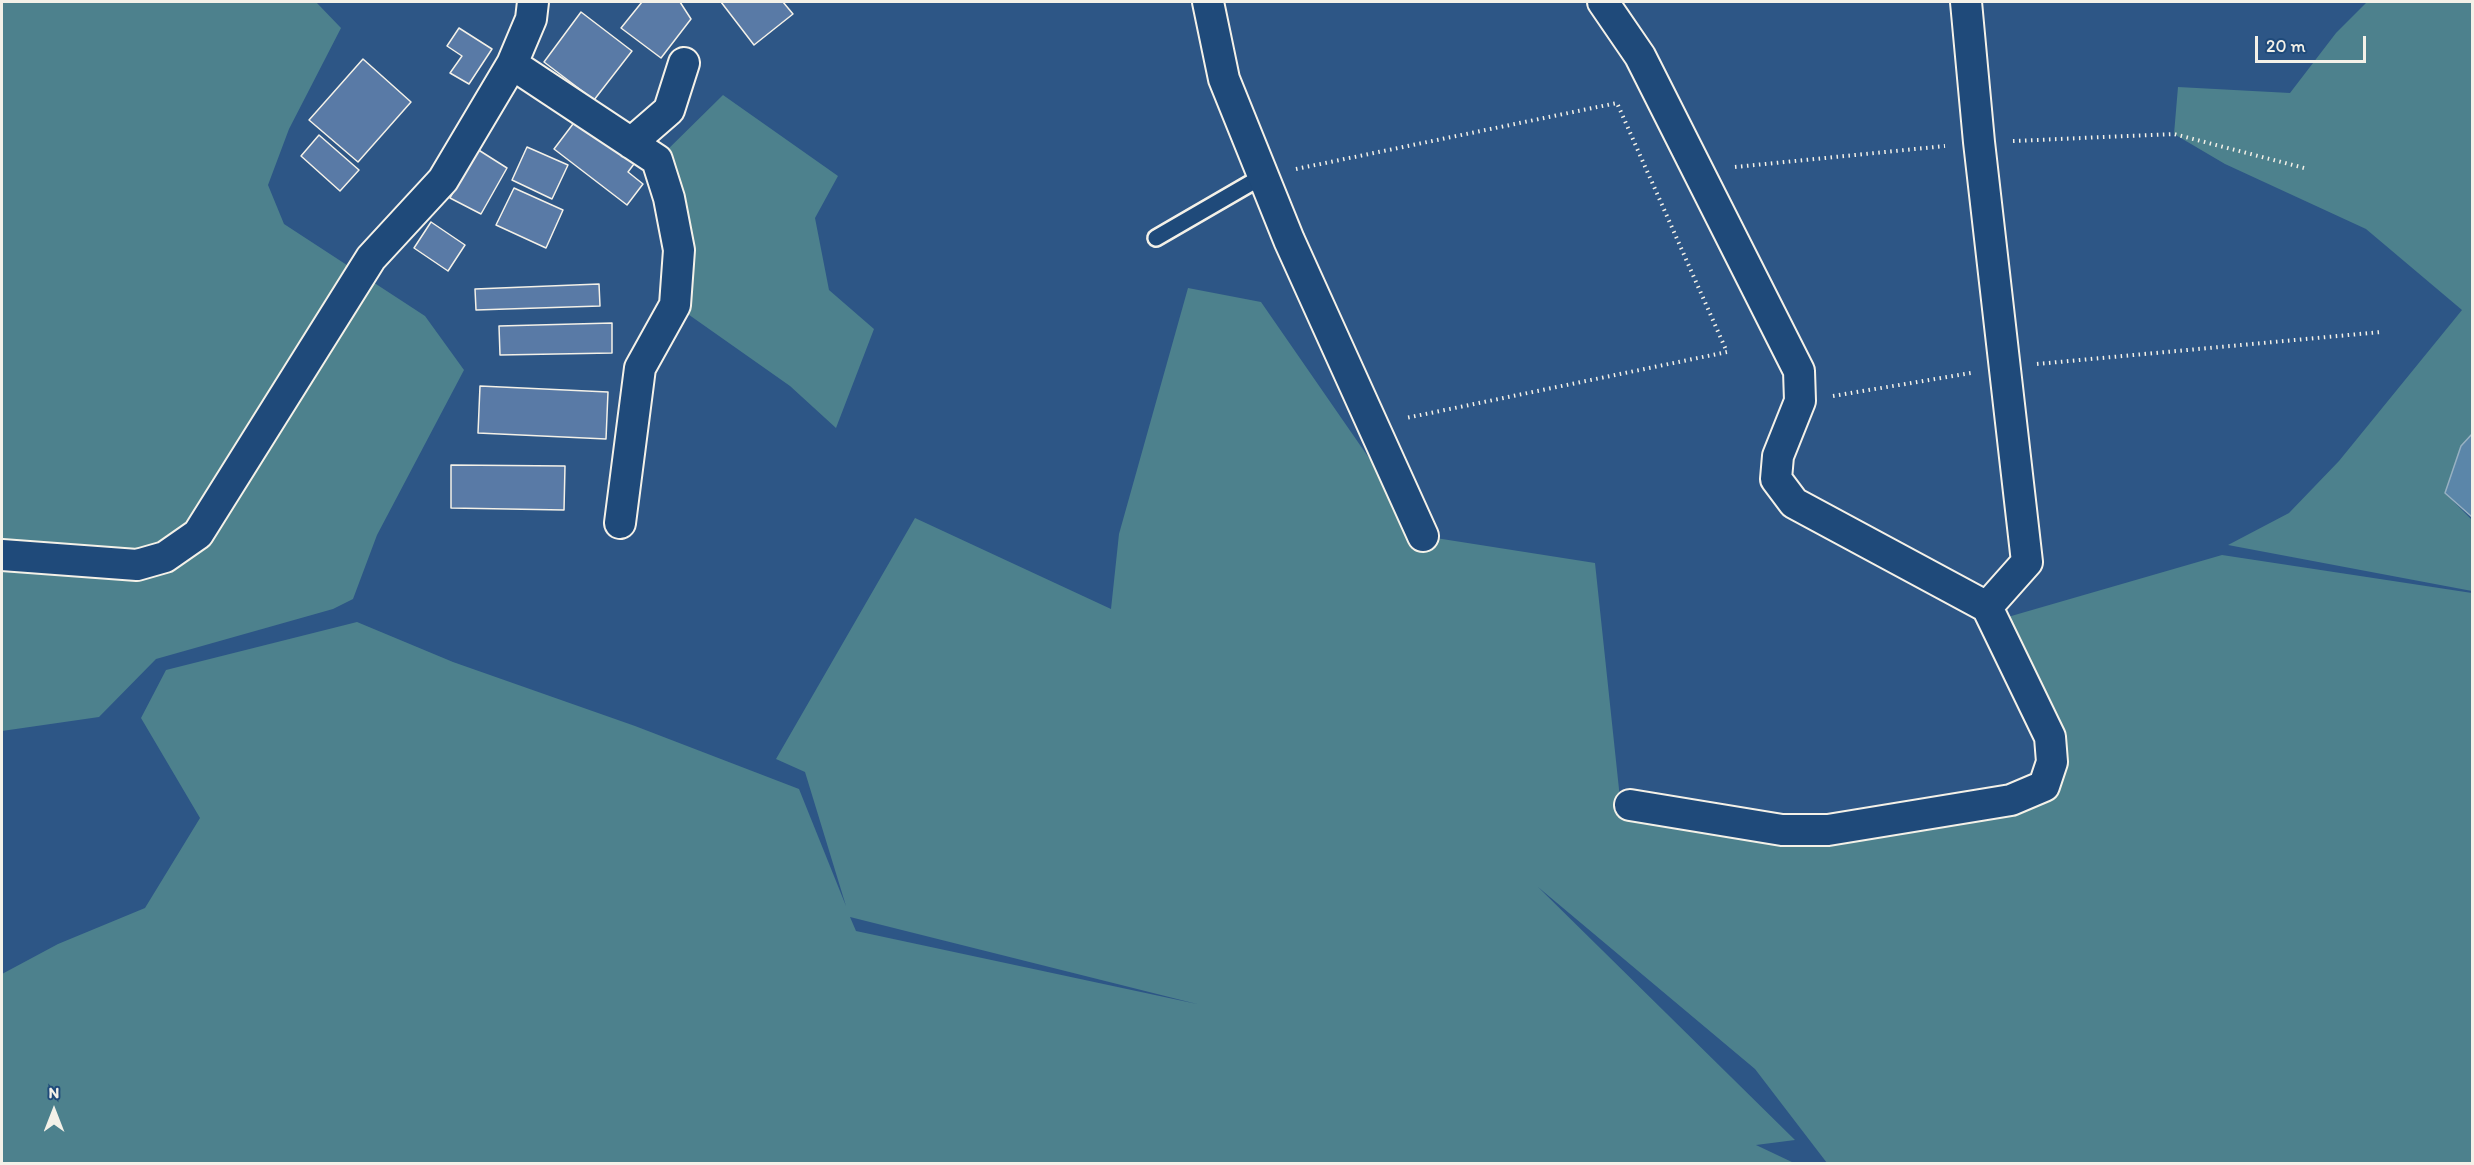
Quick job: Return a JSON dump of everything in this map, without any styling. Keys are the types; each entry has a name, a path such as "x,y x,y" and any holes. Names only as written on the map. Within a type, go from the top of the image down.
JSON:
{"street":[{"path":"2,555 137,565 165,557 198,534 371,258 443,180 512,64 531,19 533,2"},
{"path":"1208,2 1224,79 1263,176 1289,240 1423,536"},
{"path":"1603,2 1640,56 1799,371 1800,401 1778,456 1776,479 1794,503 1987,607 2050,737 2052,762 2044,786 2011,800 1828,830 1782,830 1630,806"},
{"path":"1966,2 2026,562 1987,607"},
{"path":"631,143 669,110 684,63"},
{"path":"512,64 657,160 669,198 679,250 675,305 640,368 620,523"}],"lane":[{"path":"1156,238 1263,176"}],"path":[{"path":"1263,176 1617,103 1727,352 1372,425"},
{"path":"1800,401 2005,367 2381,332"}],"green space":[{"path":"2,2 316,2 341,28 289,129 268,185 284,224 425,316 464,370 377,535 353,599 333,609 156,659 99,717 2,731"},
{"path":"2367,2 2472,2 2472,434 2461,446 2445,493 2472,520 2472,591 2228,545 2289,513 2339,461 2462,310 2366,229 2225,164 2174,134 2178,87 2290,93 2336,33"},
{"path":"723,95 838,176 815,218 829,290 874,329 836,428 790,386 675,305 657,160"},
{"path":"1188,288 1261,302 1423,536 1595,563 1621,808 1789,830 2044,786 2056,726 1994,621 2222,555 2472,593 2472,1163 1827,1163 1755,1069 1538,887 1795,1140 1756,1145 1794,1163 2,1164 2,974 58,944 145,908 200,818 141,718 166,670 357,622 453,662 635,726 799,789 846,906 805,772 776,759 915,518 1111,609 1119,534","holes":["850,917 1197,1004 856,931"]}],"water":[{"path":"2472,434 2472,517 2445,493 2461,446"}],"building":[{"path":"642,2 680,2 691,19 661,58 621,28"},
{"path":"721,2 783,2 793,14 754,45"},
{"path":"581,12 632,51 594,100 544,62"},
{"path":"459,28 492,49 469,84 450,73 462,56 447,46"},
{"path":"363,59 411,102 358,162 309,120"},
{"path":"576,120 634,164 628,172 643,184 627,205 554,149"},
{"path":"319,135 359,170 340,191 301,156"},
{"path":"527,147 568,165 552,199 512,180"},
{"path":"477,149 507,168 481,214 450,198"},
{"path":"514,188 563,210 546,248 496,225"},
{"path":"431,222 465,245 448,271 414,248"},
{"path":"599,284 600,306 476,310 475,289"},
{"path":"612,323 612,353 500,355 499,326"},
{"path":"480,386 608,392 606,439 478,433"},
{"path":"451,465 565,466 564,510 451,508"}]}
